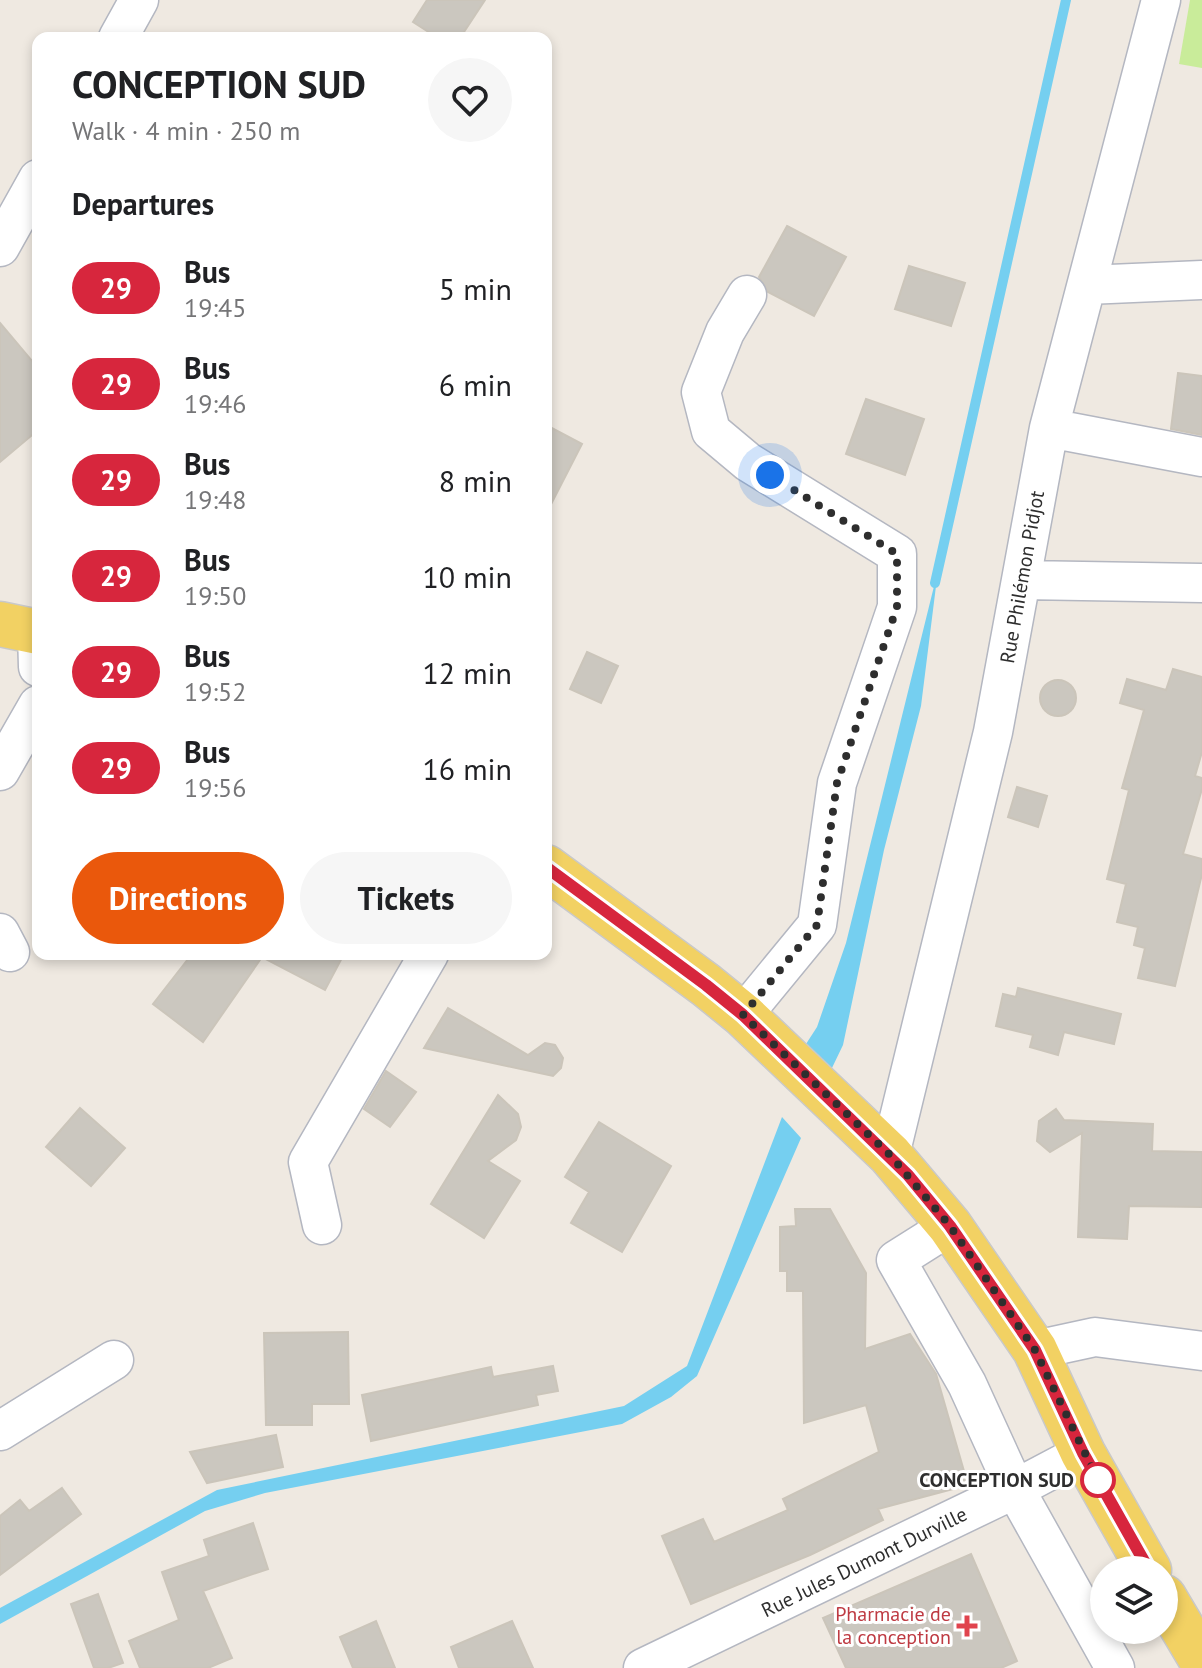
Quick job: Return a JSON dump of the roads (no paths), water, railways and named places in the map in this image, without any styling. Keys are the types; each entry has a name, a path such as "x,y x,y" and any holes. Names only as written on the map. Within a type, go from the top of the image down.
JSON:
{"main road":[{"path":"0,624 32,631"},
{"path":"552,871 743,1015 890,1155 950,1226 1035,1350 1083,1453 1141,1556"},
{"path":"1178,1621 1202,1661"}],"street":[{"path":"121,32 139,0"},
{"name":"Rue Philémon Pidjot","path":"890,1155 993,732 1049,428 1161,0"},
{"path":"0,247 32,190"},
{"path":"1087,285 1202,280"},
{"path":"743,1015 817,925 837,783 897,607 897,554 748,462 711,431 701,392 725,332 747,295"},
{"path":"1049,428 1202,457"},
{"path":"1023,580 1202,583"},
{"path":"0,771 32,715"},
{"path":"322,1225 308,1162 426,960"},
{"path":"950,1226 896,1260 967,1384 1015,1489 1115,1668"},
{"path":"1035,1350 1095,1337 1202,1351"},
{"path":"0,1431 114,1360"},
{"name":"Rue Jules Dumont Durville","path":"643,1668 1015,1489 1083,1453"}],"water":[{"path":"938,570 921,706 884,850 843,1045 831,1070 806,1044 817,1027 846,943"},
{"path":"782,1117 801,1138 697,1376 671,1397 622,1424 265,1493 205,1511 0,1624 0,1608 217,1490 624,1406 687,1366"}],"waterway":[{"path":"935,583 1066,0"}],"place":[{"name":"CONCEPTION SUD","path":"1098,1480"},
{"name":"Pharmacie de la conception","path":"967,1626"}]}
